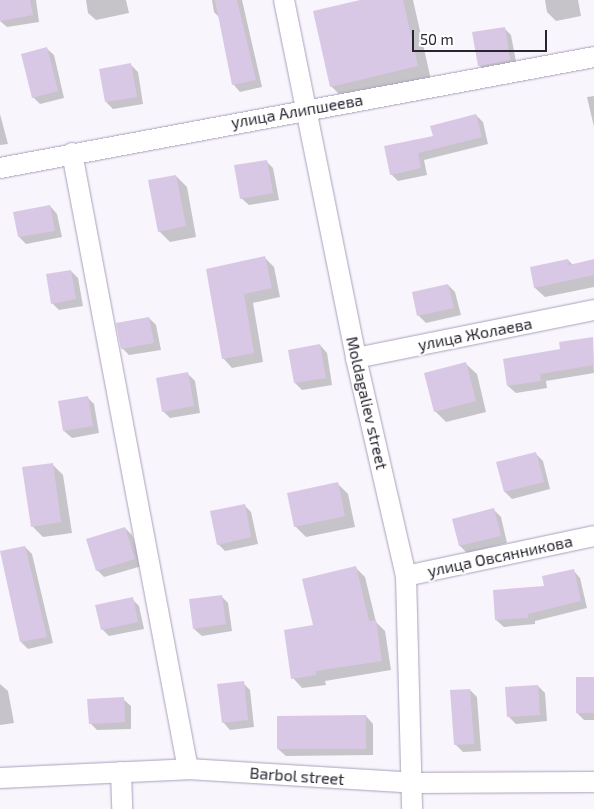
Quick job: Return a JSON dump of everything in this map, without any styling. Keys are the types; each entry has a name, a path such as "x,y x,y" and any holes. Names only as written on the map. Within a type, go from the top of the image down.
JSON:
{"street":[{"name":"Moldagaliev street","path":"284,0 356,358 406,576 414,783 412,809"},
{"name":"улица Алипшеева","path":"0,168 72,153 594,57"},
{"path":"72,153 188,769"},
{"name":"улица Жолаева","path":"356,358 594,310"},
{"name":"улица Овсянникова","path":"406,576 594,536"},
{"name":"Barbol street","path":"0,778 188,769 414,783 594,782"},
{"path":"122,772 122,809"}],"building":[{"path":"0,0 30,0 33,15 0,21"},
{"path":"215,0 237,0 256,80 232,85"},
{"path":"360,0 403,0 418,66 330,87 313,11"},
{"path":"505,27 510,60 478,66 472,32"},
{"path":"47,47 58,91 32,98 21,54"},
{"path":"131,63 137,97 105,102 99,69"},
{"path":"476,114 482,137 418,153 421,168 390,175 384,146 433,136 430,126"},
{"path":"267,160 273,193 240,199 234,165"},
{"path":"176,175 186,226 158,232 148,180"},
{"path":"50,205 55,231 18,237 13,212"},
{"path":"265,256 272,288 244,294 254,353 222,359 206,269"},
{"path":"568,259 569,265 594,259 594,275 534,288 530,267"},
{"path":"71,270 76,299 51,304 46,274"},
{"path":"448,284 454,308 417,316 412,292"},
{"path":"149,317 154,343 121,349 116,323"},
{"path":"593,337 594,365 540,374 541,381 507,386 503,359 560,349 559,342"},
{"path":"320,344 326,378 294,383 288,350"},
{"path":"466,362 476,401 434,412 424,373"},
{"path":"188,372 194,406 162,412 156,378"},
{"path":"88,396 93,426 63,431 58,401"},
{"path":"536,452 544,482 504,492 496,462"},
{"path":"53,463 61,522 31,527 22,467"},
{"path":"338,482 345,516 294,527 287,493"},
{"path":"245,504 251,537 217,545 210,511"},
{"path":"494,508 501,536 459,546 452,519"},
{"path":"125,527 135,559 96,571 86,539"},
{"path":"25,546 47,637 20,642 0,551"},
{"path":"356,566 369,621 376,620 382,661 316,671 316,675 291,679 284,630 313,625 302,579"},
{"path":"574,569 581,601 528,614 528,618 495,620 493,590 544,586 542,576"},
{"path":"222,595 226,624 193,629 189,599"},
{"path":"133,597 138,622 101,630 95,605"},
{"path":"576,677 594,677 594,713 576,713"},
{"path":"244,681 248,720 222,723 217,684"},
{"path":"538,685 540,715 507,717 505,687"},
{"path":"470,689 474,744 454,745 450,690"},
{"path":"124,697 125,722 89,724 87,699"},
{"path":"366,715 366,749 277,749 277,716"}]}
